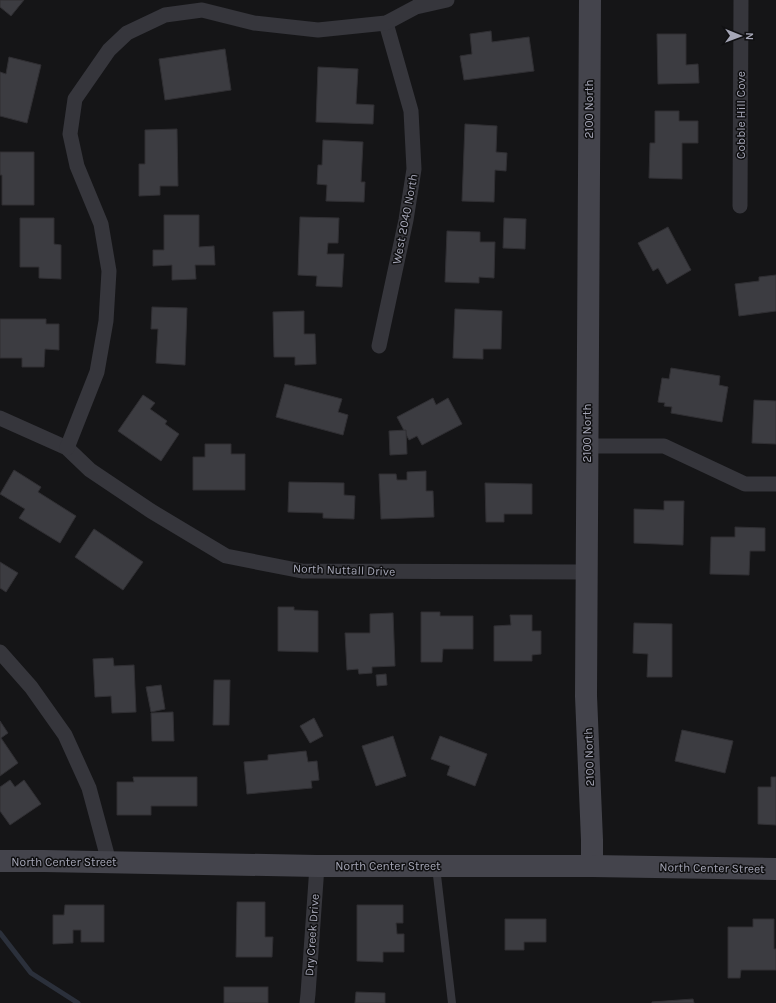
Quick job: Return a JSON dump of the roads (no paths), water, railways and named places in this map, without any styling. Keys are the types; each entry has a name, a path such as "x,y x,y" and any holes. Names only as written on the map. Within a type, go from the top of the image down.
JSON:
{"street":[{"path":"67,448 97,372 106,321 108,271 101,224 77,166 70,134 75,99 109,50 127,32 165,15 202,10 254,22 318,30 386,23 416,7 447,0"},
{"name":"2100 North","path":"590,0 586,696 592,866"},
{"name":"Cobble Hill Cove","path":"740,206 741,0"},
{"name":"West 2040 North","path":"379,346 406,220 414,169 411,111 386,23"},
{"name":"North Nuttall Drive","path":"0,418 67,448 90,470 151,511 226,556 302,571 586,572"},
{"path":"587,446 664,446 745,484 776,484"},
{"path":"0,652 31,688 65,735 89,788 109,862"},
{"name":"North Center Street","path":"0,862 44,860 317,866 592,866 776,869"},
{"name":"Dry Creek Drive","path":"307,1003 317,866"}],"lane":[{"path":"436,866 452,1003"}],"waterway":[{"path":"0,933 31,973 78,1003"}]}
